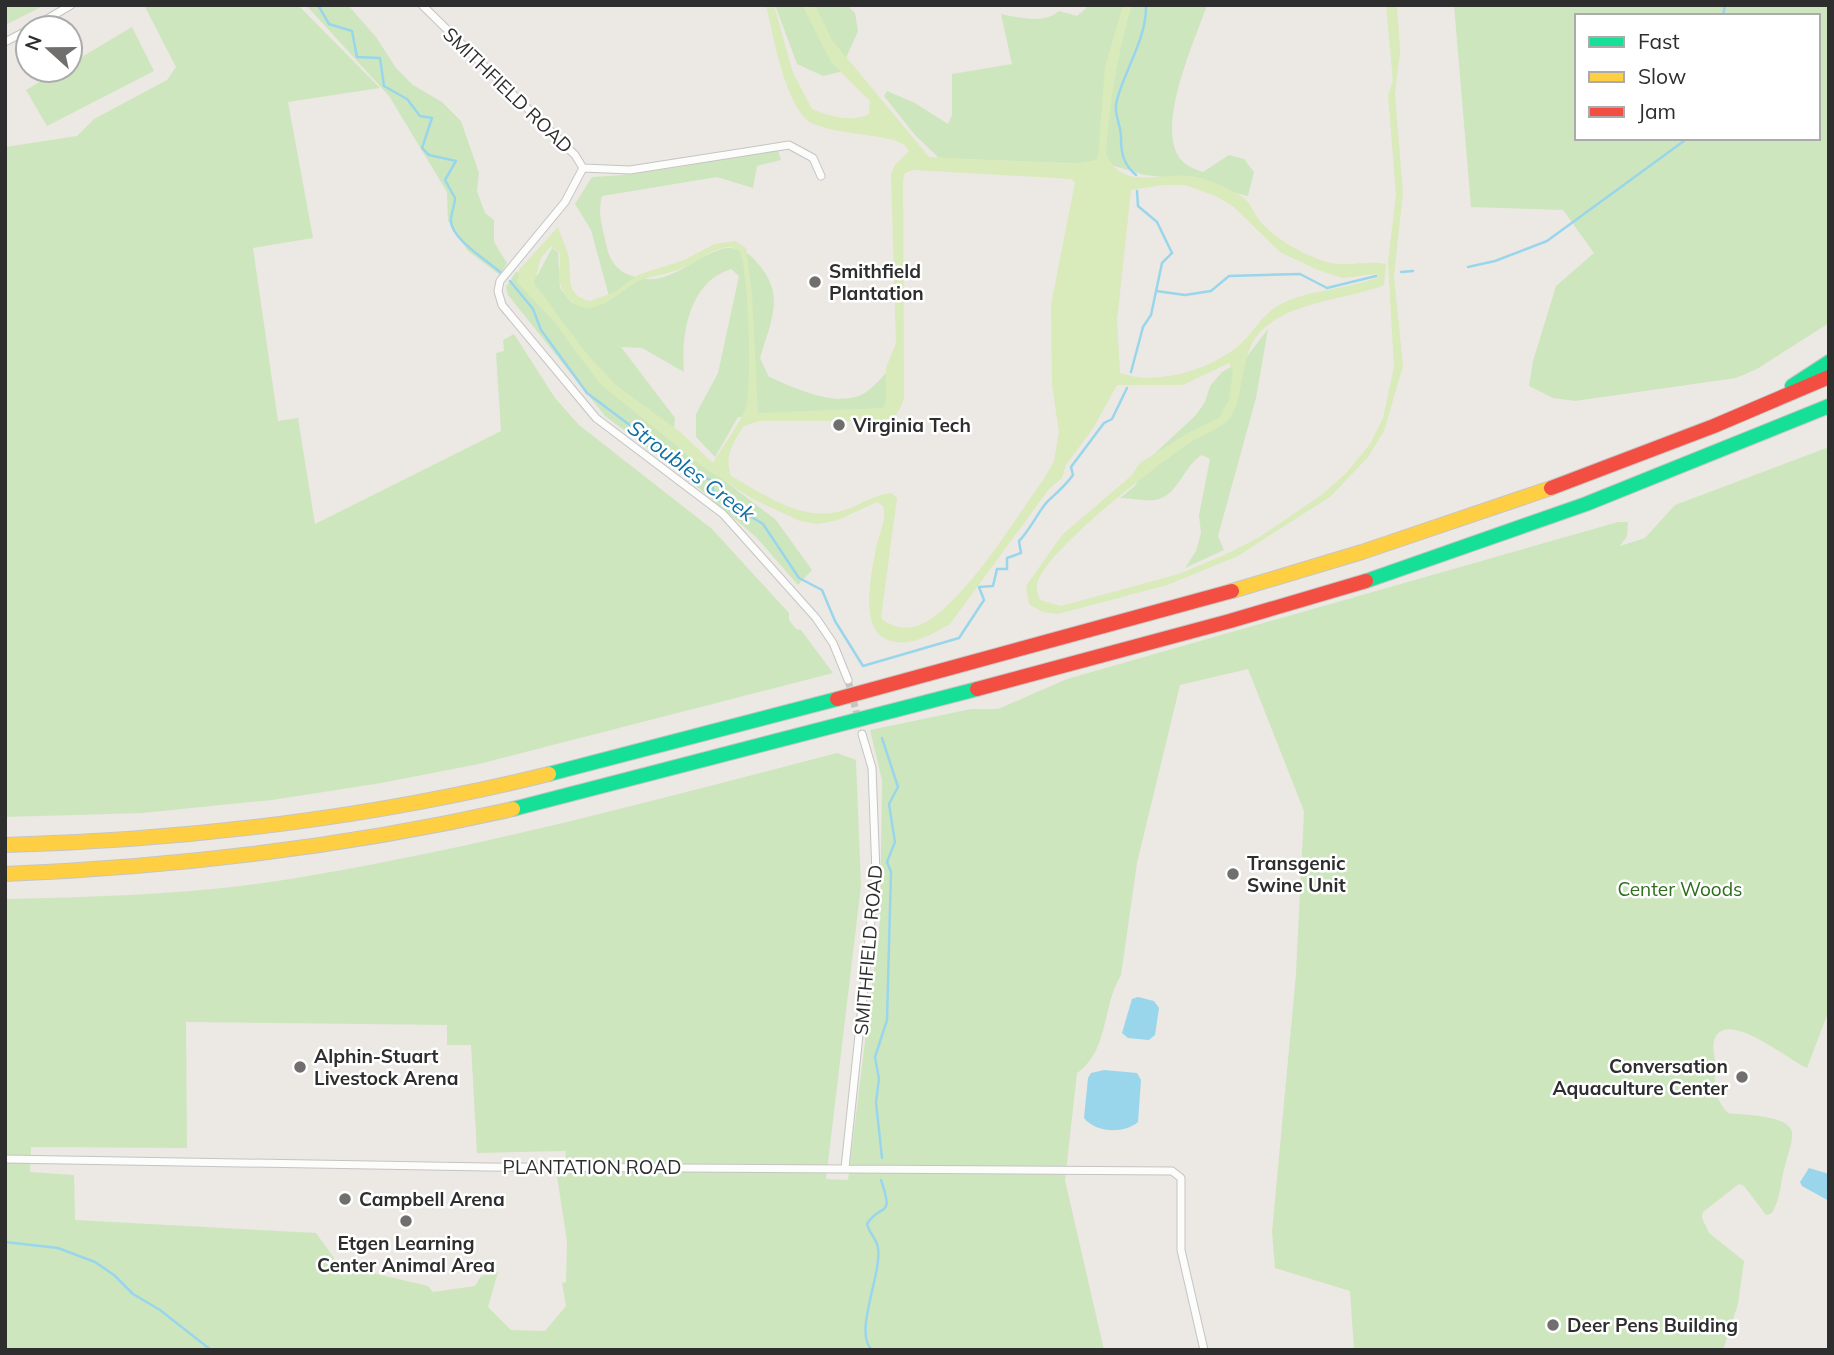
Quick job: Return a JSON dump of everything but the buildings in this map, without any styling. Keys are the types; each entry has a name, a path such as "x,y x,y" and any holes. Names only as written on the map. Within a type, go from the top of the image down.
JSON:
{"highway":[{"path":"1752,411 1829,362"},
{"path":"5,845 143,839 307,821 417,803 576,767 1109,628 1336,561 1566,485 1752,411 1829,377"},
{"path":"5,874 184,863 372,838 486,816 734,754 1342,589 1504,534 1704,459 1829,406"}],"street":[{"path":"56,14 71,5"},
{"name":"SMITHFIELD ROAD","path":"422,5 575,155 583,168 565,202 500,281 498,294 502,305 596,418 723,514 816,618 833,643 848,680"},
{"path":"583,168 630,170 773,145 789,145 813,158 821,176"},
{"name":"SMITHFIELD ROAD","path":"845,1168 876,873 872,768 862,734"},
{"name":"PLANTATION ROAD","path":"5,1159 488,1167 1172,1171 1178,1174 1181,1184 1181,1250 1204,1350"}],"green space":[{"path":"5,5 45,5 27,14 14,14 14,20 5,25"},
{"path":"144,5 298,5 380,88 288,102 313,238 253,248 278,421 298,418 315,524 501,431 496,353 504,351 503,340 514,334 555,398 579,425 712,529 789,613 789,620 796,629 801,630 833,673 479,764 381,783 272,800 142,813 5,817 5,147 77,136 94,119 167,80 176,67"},
{"path":"306,5 348,5 376,37 396,68 413,85 442,102 461,121 479,173 477,191 485,213 494,220 494,242 507,263 500,275 468,251 448,221 447,192 389,96"},
{"path":"766,5 774,5 793,73 812,109 833,116 855,118 869,114 870,101 831,62 802,5 815,5 832,40 929,157 1074,164 1096,160 1098,156 1105,67 1123,5 1132,5 1118,60 1110,115 1106,153 1113,165 1121,172 1143,178 1179,175 1219,184 1245,199 1260,221 1278,237 1324,261 1342,264 1386,264 1384,285 1303,307 1273,321 1261,331 1253,341 1236,405 1225,423 1188,444 1128,489 1059,551 1044,569 1037,584 1040,600 1061,606 1179,574 1258,538 1323,494 1347,472 1370,444 1383,418 1394,367 1388,262 1396,194 1388,95 1393,81 1386,5 1397,5 1400,52 1395,94 1403,193 1394,276 1403,366 1384,431 1368,457 1331,496 1238,556 1167,585 1058,614 1043,612 1029,604 1026,586 1062,535 1131,476 1140,463 1186,434 1219,418 1229,400 1233,371 1229,363 1183,385 1117,385 1094,427 1066,465 1062,478 1049,489 950,624 910,642 884,638 876,631 869,610 870,583 883,522 883,506 877,502 838,520 818,524 800,521 753,499 704,468 600,384 555,323 517,282 519,270 558,227 568,256 573,291 582,299 590,301 615,292 638,275 684,260 715,244 735,241 746,248 752,293 758,413 882,408 886,403 886,368 896,343 891,175 895,165 909,151 905,145 894,140 822,127 804,117 788,89","holes":["913,170 1071,179 1075,182 1051,305 1052,385 1059,432 1054,461 974,576 942,610 926,622 908,628 891,625 881,618 897,498 891,493 841,511 811,513 770,498 731,476 729,469 733,444 744,426 759,421 886,421 898,412 904,398 905,173","1185,185 1216,196 1234,207 1280,252 1318,270 1343,278 1376,274 1378,277 1302,296 1279,305 1267,314 1237,347 1197,369 1150,378 1120,373 1117,321 1131,190","551,246 559,252 559,280 562,289 570,300 588,308 606,302 639,281 678,270 717,250 729,247 739,250 747,302 748,395 741,419 713,463 679,431 617,386 586,353 534,283 541,258"]},
{"path":"775,5 847,5 855,13 858,31 840,72 823,76 797,64"},
{"path":"1090,5 1207,5 1175,100 1173,139 1182,161 1203,172 1229,155 1244,159 1254,172 1248,196 1172,178 1145,175 1111,165 939,158 915,135 884,96 887,91 915,103 948,124 952,115 952,74 1012,64 1001,14 1039,19 1059,11 1077,16"},
{"path":"1454,5 1829,5 1829,323 1757,369 1736,378 1575,401 1553,398 1529,386 1533,361 1556,286 1594,253 1563,210 1471,207"},
{"path":"132,27 154,71 47,126 26,90 36,84 84,84 84,56"},
{"path":"778,150 781,160 757,166 753,188 717,177 602,196 600,215 611,259 622,271 639,278 663,277 707,255 728,248 737,249 753,258 764,271 773,294 772,318 760,358 769,377 815,395 852,398 872,388 894,363 892,390 882,411 738,417 715,457 696,437 696,414 718,373 739,276 731,269 717,276 697,297 686,326 684,372 642,348 621,347 675,418 673,441 776,520 812,570 798,585 756,537 674,467 605,416 508,295 506,287 516,272 537,276 552,248 558,252 560,288 572,303 595,306 610,300 591,230 575,204 592,177 661,170"},
{"path":"1268,329 1256,398 1218,536 1224,550 1185,568 1196,551 1201,533 1199,515 1210,459 1202,455 1196,460 1166,496 1150,500 1120,498 1135,486 1152,456 1195,416 1205,402 1210,386 1222,372 1245,359"},
{"name":"Center Woods","path":"1829,447 1829,1010 1807,1068 1743,1032 1730,1029 1720,1032 1714,1041 1716,1090 1728,1113 1775,1119 1790,1127 1792,1133 1779,1196 1772,1213 1766,1215 1744,1186 1739,1184 1703,1212 1702,1218 1709,1233 1744,1261 1738,1304 1723,1350 1354,1350 1350,1291 1275,1268 1272,1232 1296,974 1304,811 1248,669 1180,685 1137,863 1121,975 1095,1053 1077,1073 1065,1180 1104,1350 5,1350 5,899 112,896 219,888 359,867 565,822 837,753 856,760 861,886 826,1179 848,1180 880,919 882,780 870,730 971,709 998,709 1067,679 1618,522 1628,522 1627,536 1620,546 1645,538 1675,505","holes":["186,1022 447,1025 447,1045 471,1045 477,1153 566,1151 564,1176 557,1176 567,1241 566,1282 562,1283 566,1306 545,1331 511,1330 488,1307 498,1272 481,1276 475,1286 433,1292 428,1286 339,1265 316,1233 75,1220 74,1175 30,1172 31,1147 187,1148"]}],"water":[{"path":"1138,997 1154,1001 1159,1008 1155,1035 1149,1040 1128,1038 1122,1033 1132,999"},
{"path":"1104,1070 1137,1073 1141,1080 1138,1122 1125,1129 1103,1129 1084,1118 1088,1078 1091,1073"},
{"path":"1809,1168 1829,1174 1829,1201 1802,1186 1800,1182"}],"waterway":[{"name":"Stroubles Creek","path":"318,5 329,24 352,31 357,57 380,58 384,86 407,99 420,116 432,118 422,148 429,155 456,161 445,180 455,198 452,227 471,249 500,272"},
{"path":"1136,175 1124,158 1116,105 1143,29 1146,5"},
{"path":"1723,14 1725,5"},
{"path":"1468,267 1495,261 1547,241 1685,140"},
{"path":"1131,372 1143,327 1151,315 1162,263 1172,253 1157,222 1138,206 1137,191"},
{"path":"1401,272 1413,271"},
{"path":"1156,291 1185,295 1211,291 1229,276 1300,274 1327,288 1376,276"},
{"name":"Stroubles Creek","path":"510,281 533,309 541,330 587,393 687,468 712,481 713,490 719,497 763,524 799,578 822,590 835,621 863,666 959,638 984,600 979,587 993,586 997,569 1007,569 1007,558 1021,553 1019,541 1046,504 1073,475 1071,467 1104,423 1112,419 1127,388"},
{"name":"Stroubles Creek","path":"882,738 898,787 889,804 895,842 887,862 891,872 887,1020 875,1057 879,1079 876,1102 882,1158"},
{"name":"Stroubles Creek","path":"872,1350 865,1331 878,1248 867,1224 886,1206 881,1180"},
{"path":"5,1242 58,1248 95,1262 114,1275 133,1294 160,1310 211,1350"}],"tunnel":[{"path":"848,680 862,734"}],"traffic: fast":[{"path":"1792,386 1829,362"},
{"path":"1366,581 1586,504 1829,406"},
{"path":"513,809 977,689"},
{"path":"549,774 837,699"}],"traffic: slow":[{"path":"1232,591 1362,552 1551,488"},
{"path":"5,845 142,838 279,824 414,803 549,774"},
{"path":"5,874 133,866 260,853 387,834 513,809"}],"traffic: jam":[{"path":"1551,488 1714,426 1829,377"},
{"path":"977,689 1230,621 1366,581"},
{"path":"837,699 1232,591"}],"place":[{"name":"Smithfield Plantation","path":"815,282"},
{"name":"Virginia Tech","path":"839,425"},
{"name":"Transgenic Swine Unit","path":"1233,874"},
{"name":"Alphin-Stuart Livestock Arena","path":"300,1067"},
{"name":"Conversation Aquaculture Center","path":"1742,1077"},
{"name":"Campbell Arena","path":"345,1199"},
{"name":"Etgen Learning Center Animal Area","path":"406,1221"},
{"name":"Deer Pens Building","path":"1553,1325"}]}
